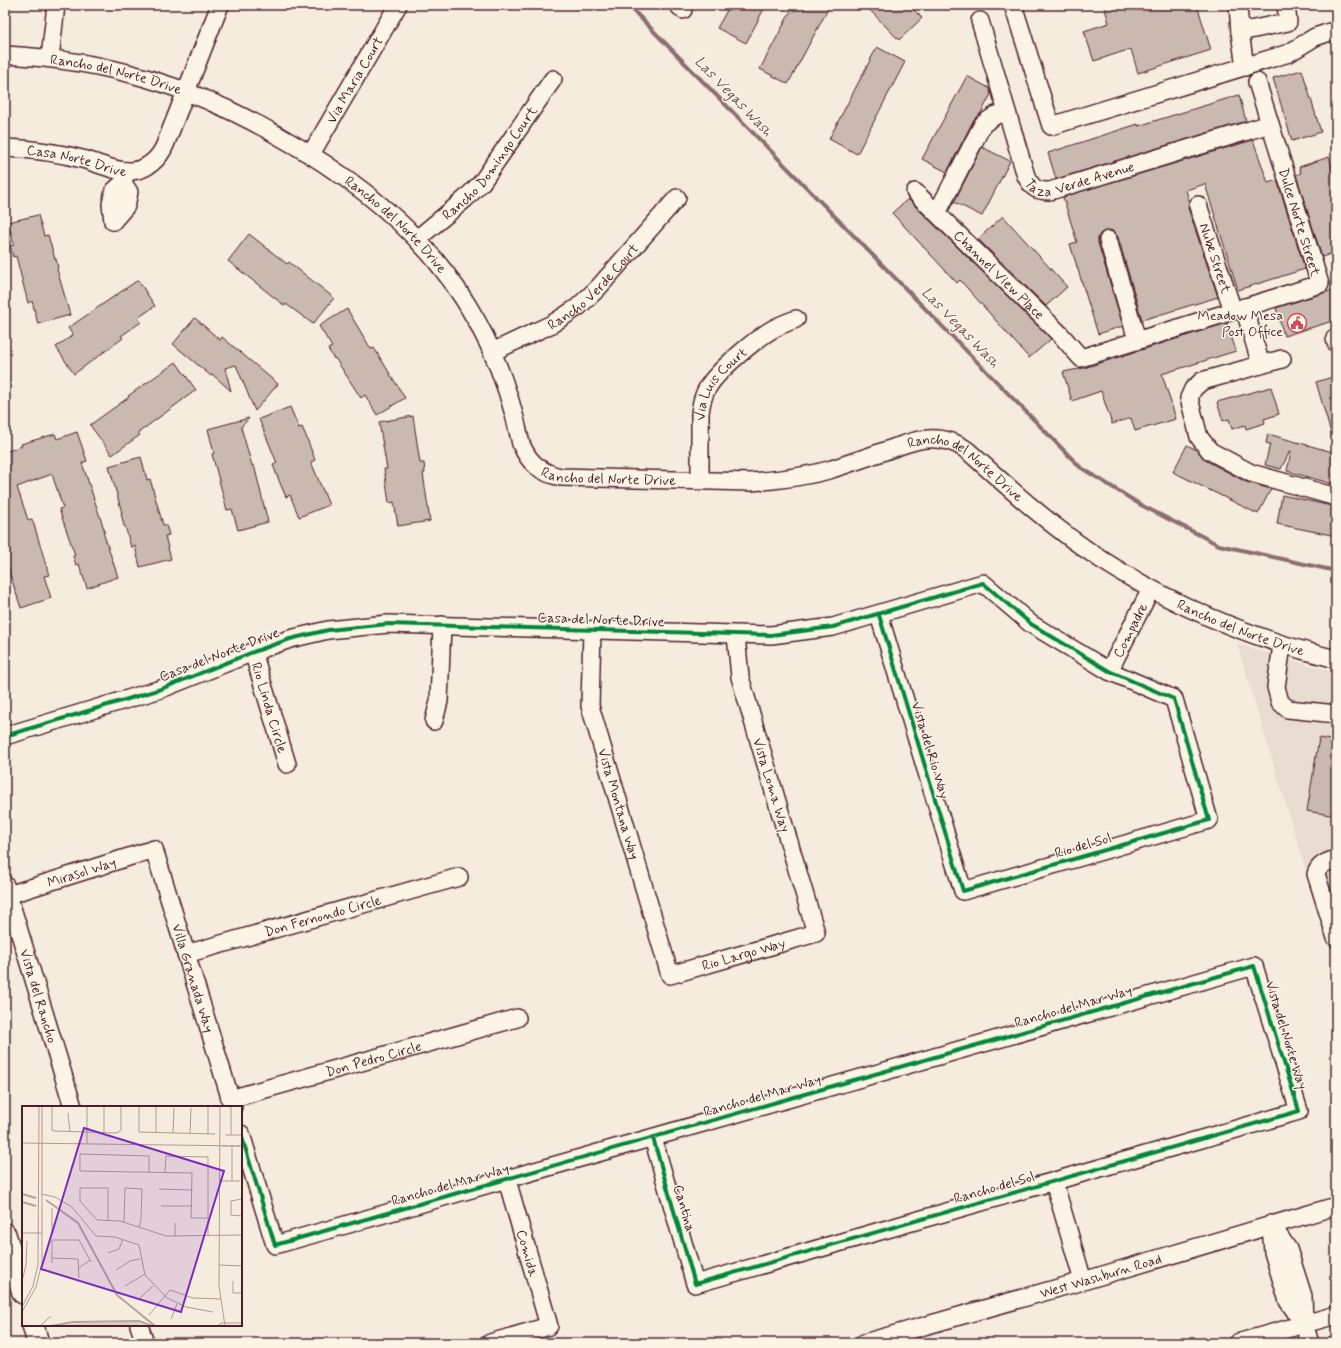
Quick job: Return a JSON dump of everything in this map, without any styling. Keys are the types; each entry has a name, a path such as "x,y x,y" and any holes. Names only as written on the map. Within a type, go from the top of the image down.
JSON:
{"main road":[{"path":"7,1244 22,1290"},
{"path":"33,1326 38,1343"}],"street":[{"path":"50,58 56,5"},
{"path":"186,91 220,5"},
{"name":"Via Maria Court","path":"311,154 398,5"},
{"path":"1013,5 1050,126 1289,53 1315,37 1336,30"},
{"path":"1238,5 1245,67"},
{"path":"1240,32 1288,22 1286,5"},
{"name":"Taza Verde Avenue","path":"980,21 1026,176 1031,186 1040,191 1050,191 1270,124"},
{"name":"Rancho del Norte Drive","path":"5,55 50,58 93,64 157,81 186,91 248,118 311,154 358,186 417,239 433,256 460,293 474,316 492,352 506,386 523,448 530,460 544,472 561,477 750,482 790,478 831,469 916,440 937,438 947,440 968,451 1044,517 1072,539 1107,564 1151,589 1195,612 1216,621 1282,645 1336,659"},
{"name":"Rancho Domingo Court","path":"417,239 465,199 482,182 553,79"},
{"name":"Dulce Norte Street","path":"1081,358 1320,284 1257,82"},
{"name":"Casa Norte Drive","path":"5,148 60,154 121,170 125,177 153,162 162,152 186,91"},
{"path":"937,213 983,124 996,115 1007,113"},
{"name":"Channel View Place","path":"915,192 1060,334 1081,358"},
{"name":"Rancho Verde Court","path":"492,352 552,324 578,307 598,288 677,198"},
{"name":"Nube Street","path":"1198,205 1261,365"},
{"path":"1108,240 1137,340"},
{"name":"Via Luis Court","path":"700,480 700,413 701,404 708,387 720,371 762,336 772,329 796,319"},
{"path":"1282,360 1202,381 1193,389 1189,398 1199,438 1210,451 1250,473 1336,497"},
{"name":"Casa del Norte Drive","path":"5,736 161,689 253,652 290,639 328,630 388,624 770,635 833,627 879,615 983,583 1031,624 1109,671 1174,699 1209,820"},
{"name":"Compadre","path":"1109,671 1151,589"},
{"name":"Vista del Rio Way","path":"879,615 963,891"},
{"path":"434,720 439,701 442,625"},
{"name":"Vista Montana Way","path":"592,630 590,706 670,974"},
{"name":"Vista Loma Way","path":"736,635 740,677 816,932"},
{"path":"1282,645 1276,688 1280,702 1288,709 1336,714"},
{"name":"Rio Linda Circle","path":"253,652 287,764"},
{"name":"Rio del Sol","path":"963,891 1209,820"},
{"name":"Mirasol Way","path":"7,890 154,849"},
{"name":"Villa Granada Way","path":"154,849 232,1103"},
{"path":"1336,859 1324,863 1318,868 1316,874 1336,938"},
{"name":"Don Fernondo Circle","path":"186,954 458,876"},
{"name":"Vista del Rancho","path":"7,890 73,1106"},
{"name":"Rio Largo Way","path":"670,974 816,932"},
{"name":"Vista del Norte Way","path":"1254,966 1299,1112"},
{"name":"Rancho del Mar Way","path":"242,1137 275,1245 1254,966"},
{"name":"Don Pedro Circle","path":"232,1103 517,1018"},
{"name":"Rancho del Sol","path":"695,1284 1299,1112"},
{"name":"Cantina","path":"653,1138 695,1284"},
{"name":"Comida","path":"490,1343 549,1326 507,1180"},
{"path":"1054,1182 1083,1281"},
{"name":"West Washburn Road","path":"864,1343 1083,1281 1271,1224 1336,1206"},
{"path":"1271,1224 1288,1249 1303,1296 1304,1324 1310,1343"},
{"path":"1237,1343 1336,1315"},
{"path":"139,1326 144,1343"}],"shaded area":[{"path":"1237,644 1336,673 1336,970"}],"building":[{"path":"730,5 766,5 746,43 717,28"},
{"path":"794,5 830,5 788,84 760,69"},
{"path":"865,5 909,5 922,18 899,40"},
{"path":"1104,5 1197,5 1211,50 1138,73 1131,49 1094,61 1084,31 1109,23"},
{"path":"877,47 905,62 857,154 829,139"},
{"path":"1302,70 1321,132 1292,141 1273,78"},
{"path":"967,76 989,88 991,94 981,113 974,119 947,172 922,159"},
{"path":"1239,95 1246,121 1056,179 1048,153 1138,124 1138,126"},
{"path":"1253,140 1268,183 1277,180 1305,269 1238,290 1205,184 1186,190 1189,201 1188,208 1218,297 1142,320 1118,237 1111,230 1105,231 1098,237 1098,243 1123,326 1098,334 1070,244 1077,242 1063,197"},
{"path":"982,147 1010,161 982,216 954,202"},
{"path":"1329,157 1336,180 1336,252 1322,257 1296,175 1301,173 1299,167"},
{"path":"908,199 1051,339 1029,358 960,280 957,283 892,213"},
{"path":"38,215 44,236 48,235 56,259 57,269 70,315 38,324 32,301 28,303 16,256 13,257 10,246 14,245 8,222"},
{"path":"1003,216 1067,287 1046,306 978,239"},
{"path":"249,234 287,264 289,262 334,298 313,324 286,304 285,306 228,261"},
{"path":"138,280 155,306 138,318 141,322 121,336 123,338 74,374 56,347 73,335 68,328"},
{"path":"1336,289 1336,320 1284,336 1276,308"},
{"path":"347,309 371,349 374,348 405,398 377,415 365,395 361,398 335,358 334,359 328,349 332,347 319,326"},
{"path":"195,318 220,340 222,337 278,384 255,411 236,365 225,368 231,391 212,374 211,376 173,344"},
{"path":"1227,323 1236,351 1162,374 1176,419 1135,431 1131,418 1112,424 1101,391 1072,401 1063,372 1084,368"},
{"path":"176,362 196,390 138,433 140,435 112,455 90,425"},
{"path":"1336,376 1336,440 1333,440 1316,382"},
{"path":"1271,387 1279,414 1264,419 1265,423 1246,429 1245,425 1232,429 1229,419 1223,421 1217,402"},
{"path":"290,407 299,428 302,427 306,436 315,460 311,462 329,505 299,517 290,495 286,497 280,483 273,465 277,463 259,419"},
{"path":"413,416 420,463 424,463 425,473 423,473 430,521 398,526 394,502 389,503 384,469 387,469 379,422"},
{"path":"249,418 241,427 252,466 254,465 268,522 238,530 232,509 227,510 212,454 214,453 208,429"},
{"path":"77,432 87,461 82,463 118,577 87,588 79,564 76,565 73,556 75,555 59,509 63,508 52,474 17,487 28,520 32,519 35,528 49,575 44,576 51,598 21,608 5,559 5,452 22,446 21,444 55,434 57,439"},
{"path":"1268,434 1336,453 1336,485 1287,471 1291,451 1281,469 1265,465 1270,444 1266,443"},
{"path":"1187,445 1197,450 1205,460 1246,482 1271,489 1258,514 1173,472"},
{"path":"141,457 147,480 150,479 163,525 166,525 169,535 165,536 171,559 140,567 135,546 131,547 124,526 122,513 109,466"},
{"path":"1282,495 1336,507 1336,536 1277,524"},
{"path":"1319,738 1336,741 1336,816 1307,811"}],"waterway":[{"name":"Las Vegas Wash","path":"628,5 1080,467 1141,505 1219,545 1336,571"}],"cycle path":[{"path":"5,736 161,689 253,652 290,639 328,630 388,624 771,635 833,627 983,583 1031,624 1109,671 1174,699 1209,820 963,891 879,615"},
{"path":"242,1137 275,1245 1254,966 1299,1111 695,1284 653,1138"}],"place":[{"name":"Meadow Mesa Post Office","path":"1297,323"}]}
